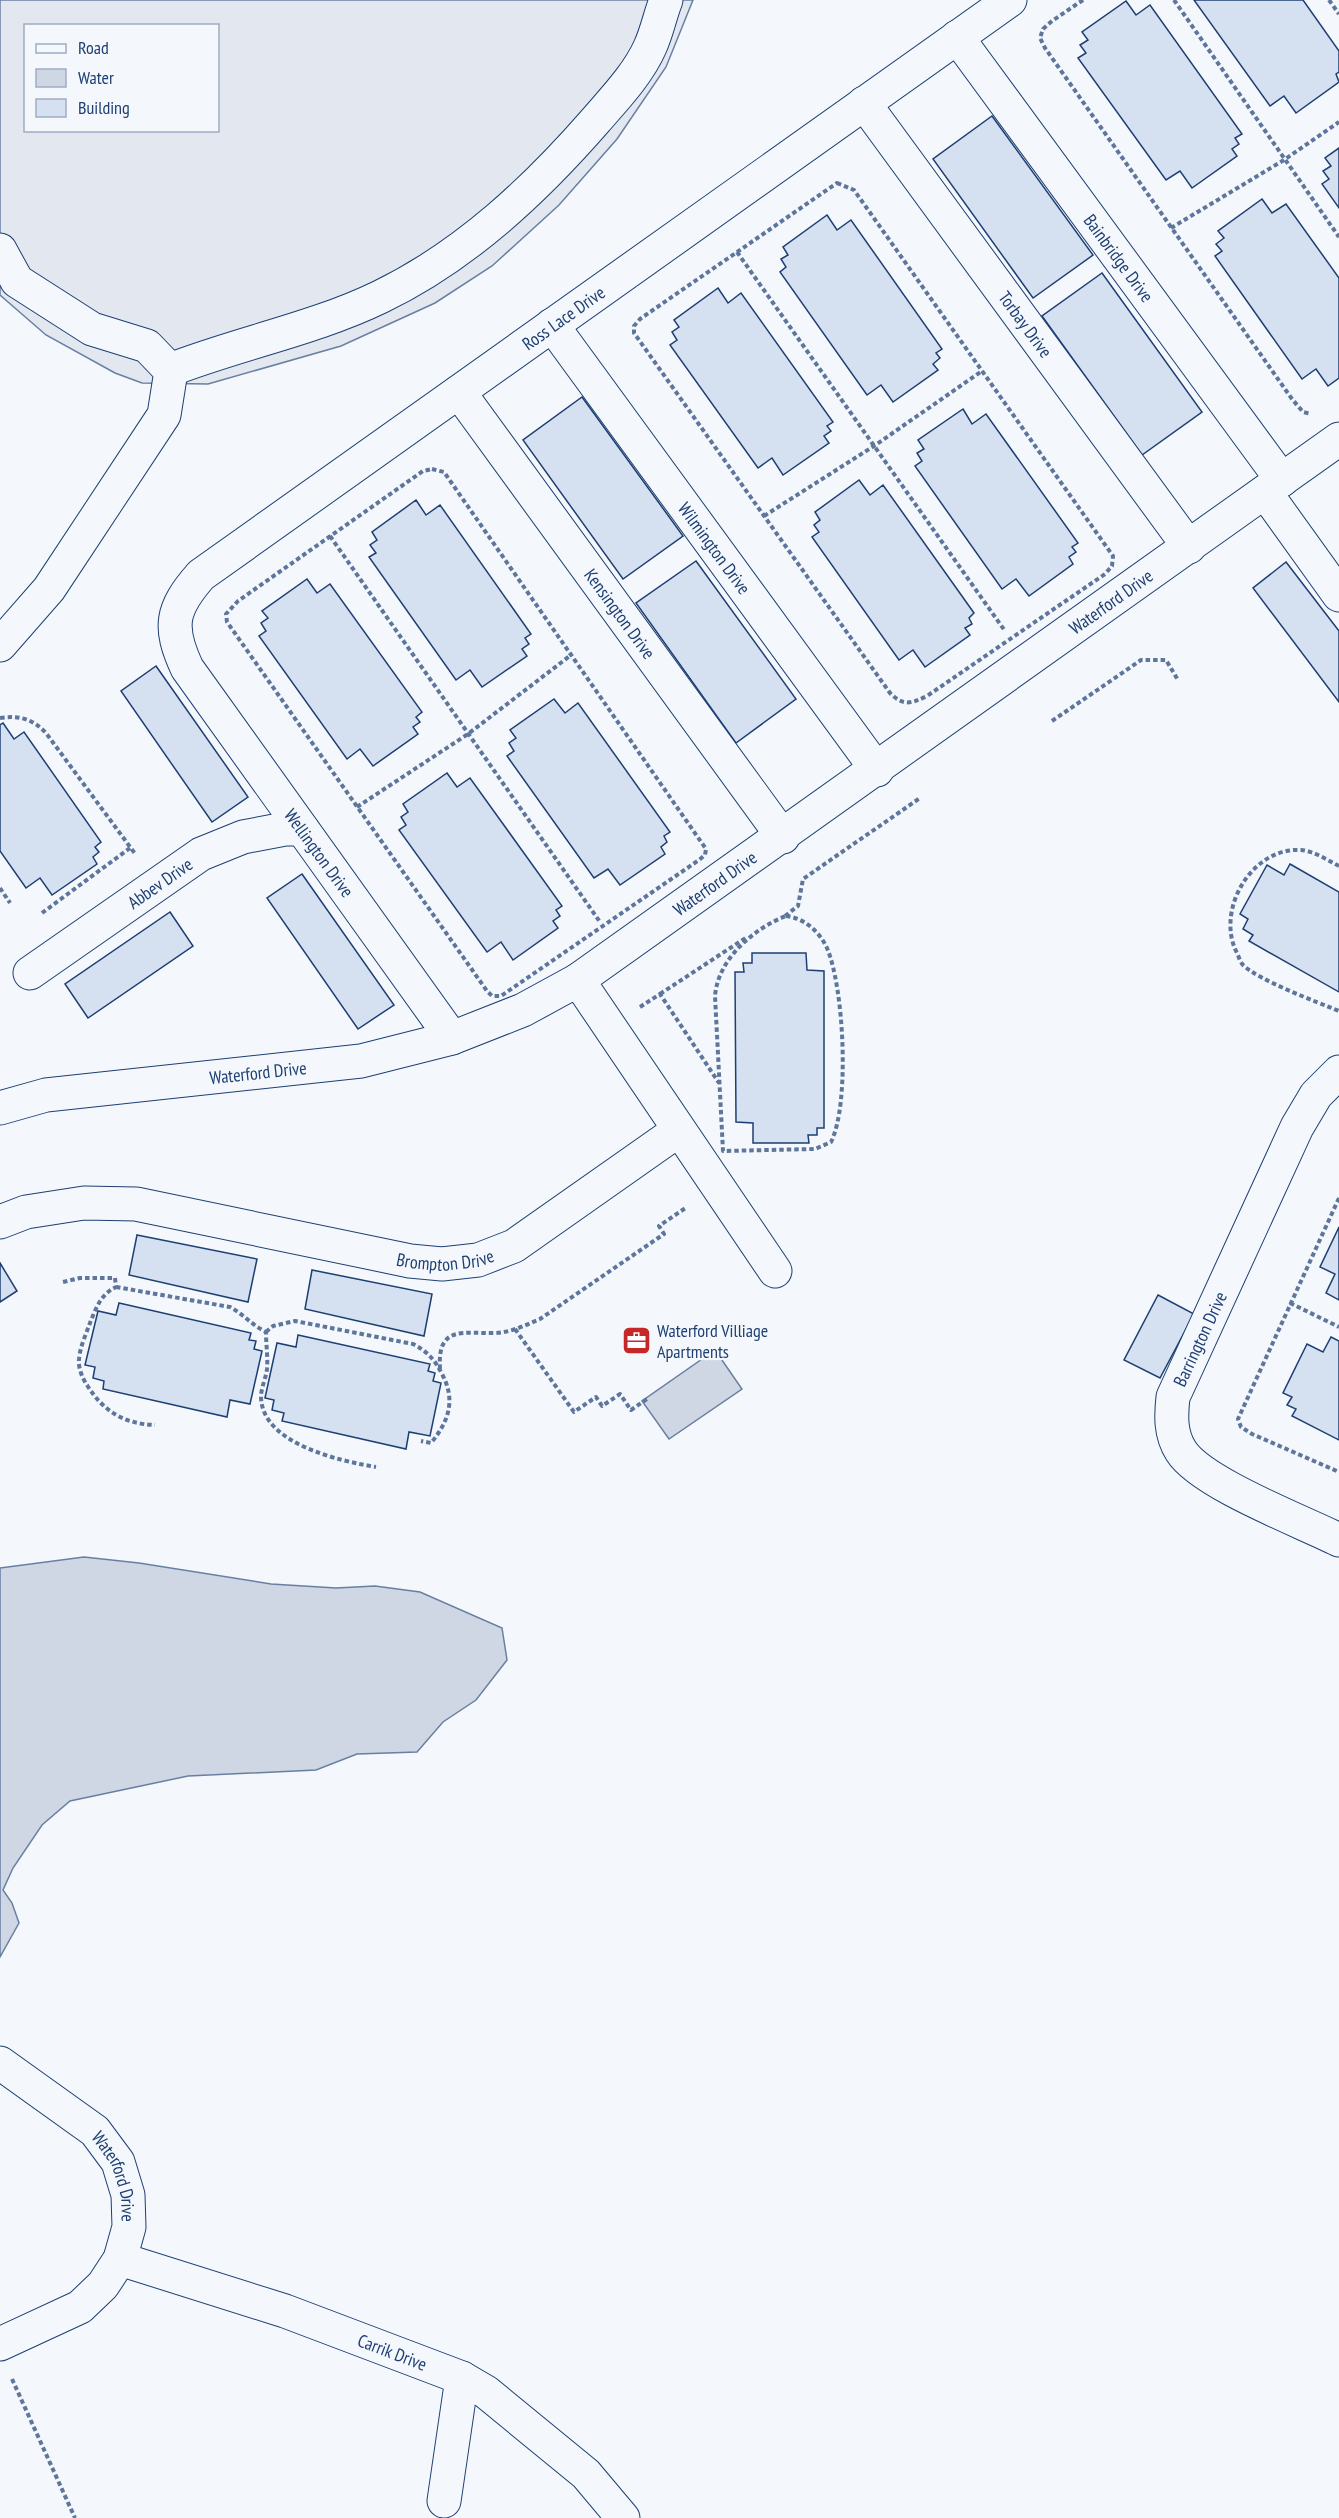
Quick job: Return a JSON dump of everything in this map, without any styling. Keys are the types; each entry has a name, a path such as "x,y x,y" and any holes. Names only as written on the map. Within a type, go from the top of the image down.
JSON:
{"street":[{"path":"170,370 328,318 380,297 429,269 490,226 554,168 620,93 650,48 666,0"},
{"name":"Ross Lace Drive","path":"187,668 176,645 175,618 184,594 201,575 1010,0"},
{"name":"Bainbridge Drive","path":"957,37 1274,486 1339,594"},
{"name":"Torbay Drive","path":"864,103 1189,547"},
{"path":"0,250 17,281 92,329 147,345 170,370"},
{"name":"Wilmington Drive","path":"552,325 876,770"},
{"path":"0,645 49,589 164,416 170,370"},
{"name":"Kensington Drive","path":"459,392 783,837"},
{"name":"Waterford Drive","path":"0,1108 46,1095 361,1061 452,1038 523,1010 578,980 783,837 1339,440"},
{"name":"Wellington Drive","path":"187,668 452,1038"},
{"name":"Abbev Drive","path":"30,973 201,854 243,837 302,829"},
{"path":"578,980 775,1271"},
{"name":"Barrington Drive","path":"1339,1072 1316,1095 1297,1127 1173,1397 1171,1422 1180,1450 1197,1470 1339,1540"},
{"name":"Brompton Drive","path":"0,1222 26,1212 84,1203 136,1204 410,1261 442,1264 478,1260 514,1246 679,1130"},
{"name":"Waterford Drive","path":"0,2063 95,2131 118,2162 128,2195 129,2227 120,2259 103,2285 80,2307 4,2358"},
{"name":"Carrik Drive","path":"120,2259 285,2311 462,2379 486,2392 586,2474 623,2518"},
{"path":"444,2501 462,2379"}],"path":[{"path":"1083,0 1052,21 1043,29 1040,38 1292,399"},
{"path":"1174,0 1339,237"},
{"path":"1329,0 1339,14"},
{"path":"1172,228 1284,160 1339,122"},
{"path":"837,183 854,190 982,370 1113,556 1112,566 1105,574 1011,639 927,696 912,703 898,701 634,333 634,326 640,319 837,183"},
{"path":"737,252 1011,639"},
{"path":"764,516 874,446 982,370"},
{"path":"432,469 444,472 571,655 706,849 705,855 511,990 501,996 492,996 227,622 226,614 238,600 423,471 432,469"},
{"path":"330,536 603,926"},
{"path":"357,807 468,734 571,655"},
{"path":"1052,721 1141,660 1166,660 1178,680"},
{"path":"0,718 13,716 36,722 157,885"},
{"path":"609,1026 767,925 786,916 798,906 803,879 920,798"},
{"path":"42,913 130,848"},
{"path":"1339,866 1302,850 1273,856 1261,863 1242,884 1230,918 1231,941 1243,965 1261,976 1339,1011"},
{"path":"0,888 10,903"},
{"path":"767,925 740,946 721,972 716,984 723,1151 815,1149 831,1142 837,1130 840,1118 843,1047 831,964 827,949 810,925 798,918 786,916"},
{"path":"660,994 720,1084"},
{"path":"1339,1198 1238,1419 1241,1426 1339,1472"},
{"path":"440,1369 440,1350 443,1341 460,1332 496,1333 515,1329 540,1318 664,1234 660,1226"},
{"path":"63,1282 80,1278 115,1278 116,1287"},
{"path":"155,1425 140,1425 104,1408 83,1379 78,1361 85,1337 102,1297 116,1287 230,1306 266,1332"},
{"path":"1290,1303 1339,1327"},
{"path":"266,1332 273,1326 295,1322 413,1344 430,1355 448,1383 451,1400 449,1413 431,1443 422,1441"},
{"path":"515,1329 574,1412 596,1397 602,1406 620,1394 631,1410 647,1399"},
{"path":"266,1332 267,1370 261,1395 264,1410 272,1423 293,1442 348,1462 376,1467"},
{"path":"4,2358 75,2518"}],"shaded area":[{"path":"0,0 693,0 666,67 617,139 559,205 492,266 435,303 341,346 208,384 142,383 115,373 46,335 0,295"}],"water":[{"path":"715,1350 742,1389 669,1439 642,1401"},
{"path":"84,1557 139,1563 271,1584 336,1588 375,1586 420,1592 502,1628 507,1660 476,1700 443,1722 417,1752 357,1754 316,1770 188,1776 70,1801 42,1825 13,1868 3,1890 12,1903 19,1923 0,1957 0,1568"}],"building":[{"path":"1194,0 1303,0 1339,51 1339,72 1336,74 1339,82 1296,113 1284,96 1270,106"},
{"path":"1126,1 1136,15 1150,5 1242,134 1235,138 1239,144 1232,149 1237,156 1192,188 1180,171 1166,180 1078,58 1086,53 1080,45 1088,40 1082,32"},
{"path":"992,116 1093,255 1033,298 933,159"},
{"path":"1339,148 1339,208 1322,184 1329,179 1323,171 1331,166 1325,158"},
{"path":"1262,199 1272,213 1286,204 1339,278 1339,378 1328,386 1316,369 1302,379 1215,256 1222,251 1216,244 1224,238 1218,231"},
{"path":"827,215 837,230 851,220 942,349 936,353 940,358 933,364 938,370 893,402 881,385 867,395 780,272 786,267 781,259 788,255 783,247"},
{"path":"1102,273 1202,412 1142,455 1042,316"},
{"path":"718,288 728,303 741,293 833,422 827,426 831,431 824,436 829,443 783,475 772,458 758,468 670,345 677,340 672,332 679,327 674,320"},
{"path":"582,397 683,536 623,579 523,440"},
{"path":"963,409 972,424 986,414 1078,543 1072,547 1076,552 1069,557 1073,564 1029,596 1016,579 1002,589 915,466 922,461 917,453 924,449 918,440"},
{"path":"859,480 870,495 883,485 974,613 969,618 972,624 965,628 970,635 925,667 913,650 899,660 812,537 819,532 814,525 820,520 815,512"},
{"path":"416,500 426,515 440,505 531,634 525,638 529,644 522,649 527,656 482,687 470,670 456,680 369,557 376,553 370,545 377,540 372,532"},
{"path":"696,561 796,699 736,743 636,603"},
{"path":"1286,562 1339,631 1339,702 1253,588"},
{"path":"307,579 317,593 330,584 422,712 416,717 420,722 413,727 418,734 373,766 360,749 347,759 259,636 266,631 261,623 268,618 262,611"},
{"path":"156,666 248,797 212,822 121,691"},
{"path":"554,699 565,713 578,703 670,832 664,836 667,842 661,847 665,854 620,885 608,869 594,878 507,756 514,751 509,743 516,738 510,730"},
{"path":"3,723 14,739 24,732 101,842 95,847 99,852 93,857 97,864 52,895 40,878 26,888 0,851 0,725"},
{"path":"447,773 457,787 470,778 562,906 556,910 560,916 553,921 558,928 513,960 501,942 487,952 399,830 406,825 401,817 408,812 403,804"},
{"path":"1290,864 1339,892 1339,992 1249,941 1253,935 1243,929 1248,919 1240,914 1267,865 1284,875"},
{"path":"302,874 394,1005 358,1029 267,898"},
{"path":"170,912 193,946 88,1018 65,984"},
{"path":"752,953 806,953 807,970 824,971 824,1128 817,1128 817,1135 808,1135 809,1143 753,1143 753,1123 736,1122 735,972 744,972 743,963 752,963"},
{"path":"1339,1227 1339,1300 1326,1293 1335,1274 1320,1267"},
{"path":"137,1235 257,1259 248,1302 129,1275"},
{"path":"0,1263 17,1291 0,1302"},
{"path":"312,1270 432,1294 424,1336 305,1309"},
{"path":"1158,1295 1194,1314 1160,1378 1124,1360"},
{"path":"119,1303 251,1333 249,1340 256,1341 254,1349 262,1351 250,1404 230,1400 227,1417 103,1389 104,1381 93,1378 95,1367 85,1365 98,1311 116,1315"},
{"path":"298,1335 430,1364 428,1371 435,1373 433,1381 441,1383 430,1436 409,1432 406,1449 282,1421 284,1413 272,1410 274,1400 265,1398 277,1343 296,1347"},
{"path":"1331,1337 1339,1341 1339,1440 1292,1416 1296,1409 1287,1405 1292,1397 1283,1393 1307,1344 1323,1352"}],"place":[{"name":"Waterford Villiage Apartments","path":"636,1340"}]}
